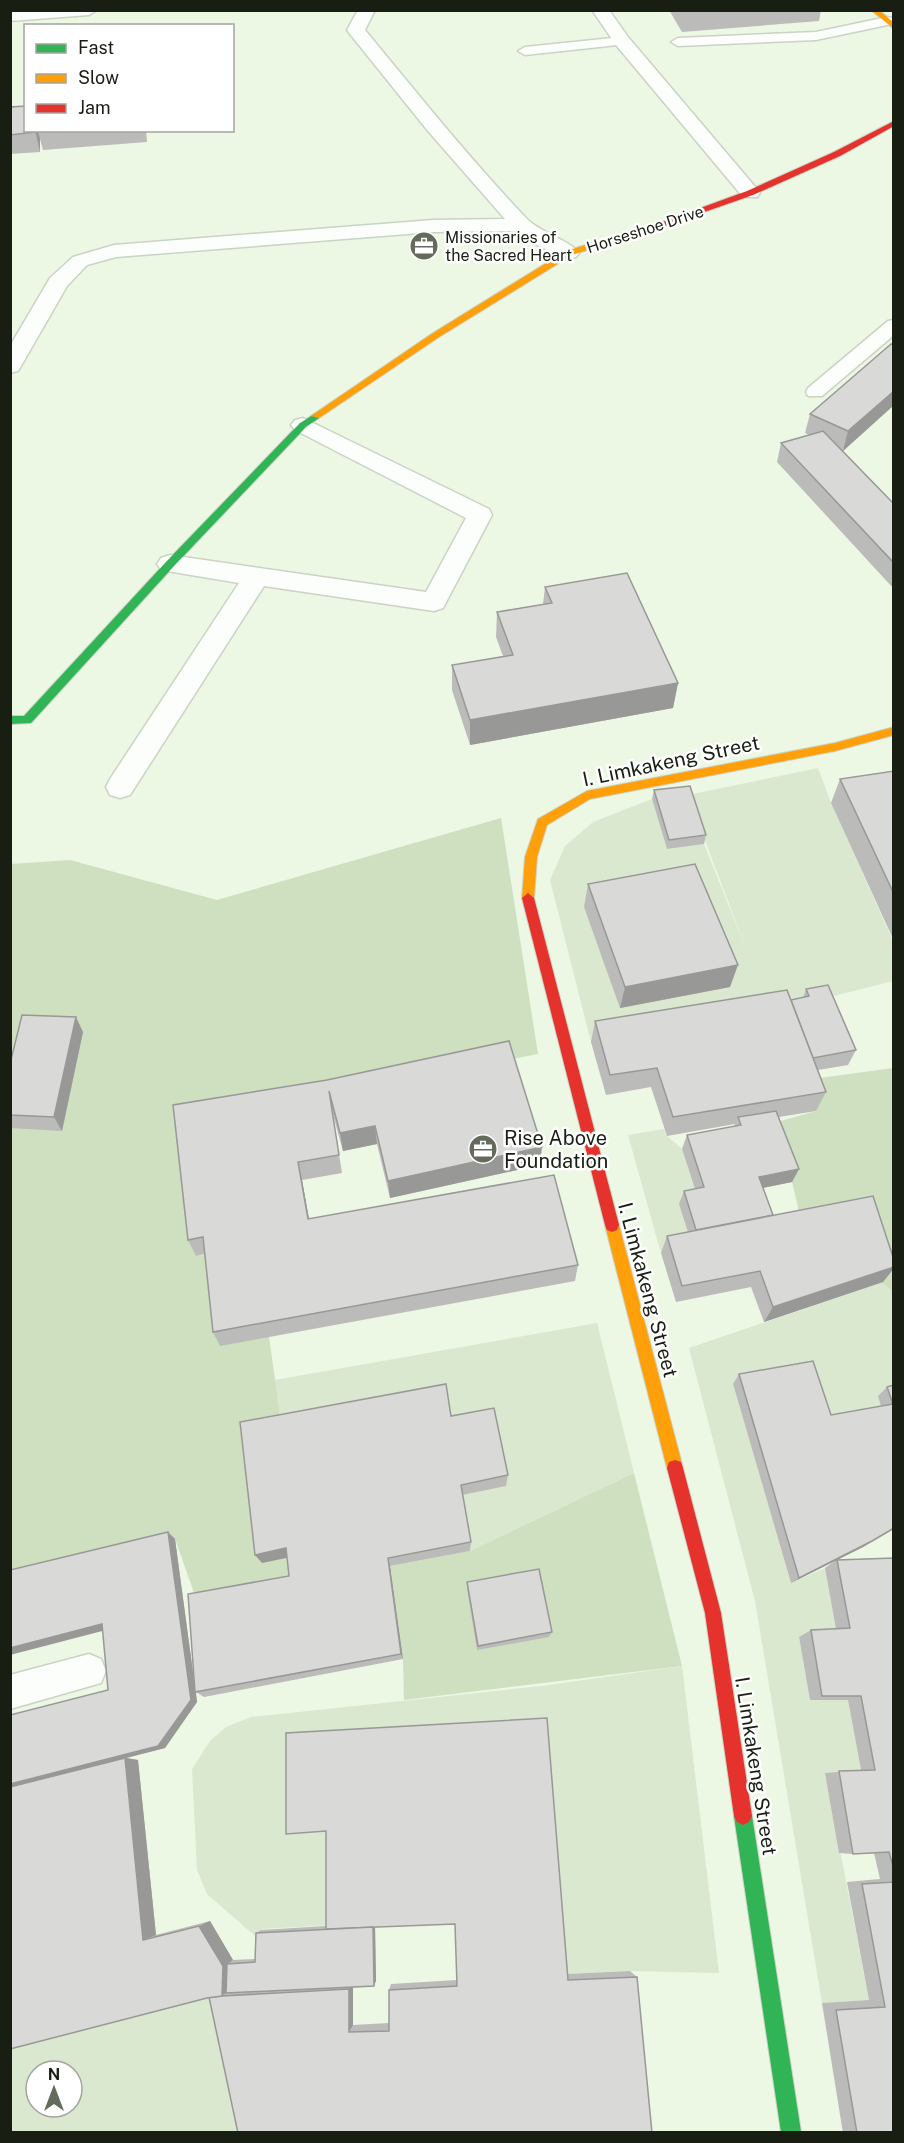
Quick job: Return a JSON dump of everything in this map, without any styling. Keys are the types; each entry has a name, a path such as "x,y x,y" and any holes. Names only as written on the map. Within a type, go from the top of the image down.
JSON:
{"street":[{"path":"10,16 89,10"},
{"name":"Horseshoe Drive","path":"368,10 356,30 435,127 521,225 540,239 569,253 608,243 750,194 837,154 894,123"},
{"path":"600,10 622,41 750,194"},
{"path":"874,10 890,24"},
{"path":"10,366 58,283 80,261 114,251 433,226 521,225"},
{"path":"10,720 27,720 170,564 303,425 436,335 569,253"},
{"path":"170,564 434,602 480,515 303,425"},
{"path":"120,787 256,576"},
{"name":"I. Limkakeng Street","path":"791,2133 713,1613 528,903 531,857 542,822 587,795 835,747 894,731"}],"lane":[{"path":"678,42 816,36 890,24"},
{"path":"525,51 622,41"},
{"path":"815,392 894,326"},
{"path":"10,1692 89,1671"}],"green space":[{"path":"818,768 831,803 893,941 893,981 771,1012 591,1042 550,880 565,846 593,822 652,799 667,849 704,844 746,949 688,795"},
{"path":"501,818 538,1054 180,1124 196,1256 210,1254 269,1337 282,1429 295,1583 197,1601 175,1539 11,1579 11,864 70,860 217,900"},
{"path":"893,1068 893,1291 802,1224 792,1182 770,1124 816,1111 805,1080"},
{"path":"664,1129 667,1136 682,1149 699,1200 692,1245 661,1253 628,1135"},
{"path":"883,1282 893,1291 893,1393 883,1413 823,1424 805,1371 733,1384 791,1583 825,1568 837,1634 799,1637 810,1700 848,1700 861,1771 825,1773 869,2000 822,2003 755,1601 689,1348"},
{"path":"597,1323 634,1473 470,1551 282,1429 275,1380"},
{"path":"634,1473 682,1666 404,1700 403,1659 390,1566 470,1551"},
{"path":"682,1666 719,1973 630,1971 563,1974 330,1831 331,1925 262,1929 261,1941 207,1894 197,1870 192,1769 210,1741 226,1727 251,1717 542,1686"},
{"path":"218,1990 249,2132 11,2132 11,2046"}],"building":[{"path":"24,106 24,132 36,132 10,135 10,107"},
{"path":"891,344 894,345 894,391 848,431 810,414"},
{"path":"823,431 894,504 894,563 781,443"},
{"path":"627,573 678,683 470,720 452,665 513,655 497,612 552,603 545,587"},
{"path":"894,771 894,894 840,779"},
{"path":"690,786 706,835 669,840 654,790"},
{"path":"695,864 738,965 625,987 588,884"},
{"path":"828,985 856,1050 813,1058 791,1000 809,996 806,989"},
{"path":"787,990 826,1092 673,1117 657,1068 610,1075 595,1021"},
{"path":"22,1015 76,1017 54,1117 10,1115 10,1064"},
{"path":"509,1041 542,1147 388,1181 375,1126 340,1133 329,1091 339,1155 298,1162 308,1219 554,1175 578,1265 213,1332 203,1237 188,1240 173,1105 327,1080"},
{"path":"776,1111 799,1169 759,1177 773,1215 696,1230 684,1191 704,1187 687,1135 741,1125 738,1117"},
{"path":"873,1196 894,1260 894,1267 773,1307 760,1271 682,1286 667,1236"},
{"path":"813,1361 831,1415 893,1404 887,1387 894,1385 894,1528 799,1578 739,1374"},
{"path":"446,1384 451,1416 494,1408 508,1475 461,1485 471,1542 388,1558 401,1654 195,1692 188,1594 289,1576 286,1548 255,1555 240,1422"},
{"path":"168,1532 191,1700 158,1746 10,1784 10,1715 108,1690 102,1624 10,1648 10,1570"},
{"path":"894,1558 894,1870 889,1852 853,1854 839,1771 875,1770 861,1696 822,1696 811,1630 850,1628 837,1560"},
{"path":"539,1569 552,1632 478,1646 467,1582"},
{"path":"547,1718 568,1980 637,1977 652,2133 238,2133 209,1997 349,1989 349,2032 389,2031 389,1990 457,1986 455,1924 326,1929 326,1831 286,1834 286,1733"},
{"path":"125,1758 143,1940 199,1926 223,1966 222,1996 10,2049 10,1787"},
{"path":"894,1882 894,2133 857,2133 836,2010 885,2007 862,1884"},
{"path":"373,1927 374,1986 226,1993 227,1964 255,1962 256,1933"}],"traffic: fast":[{"path":"10,720 27,720 170,564 303,425 316,416"},
{"path":"743,1816 791,2132"}],"traffic: slow":[{"path":"874,10 894,27"},
{"path":"316,416 436,335 569,253 647,229"},
{"path":"528,898 531,857 542,822 587,795 835,747 894,731"},
{"path":"612,1225 675,1468"}],"traffic: jam":[{"path":"647,229 750,193 837,154 894,123"},
{"path":"528,898 612,1225"},
{"path":"675,1468 713,1613 743,1816"}],"place":[{"name":"Missionaries of the Sacred Heart","path":"424,246"},
{"name":"Rise Above Foundation","path":"483,1149"}]}
